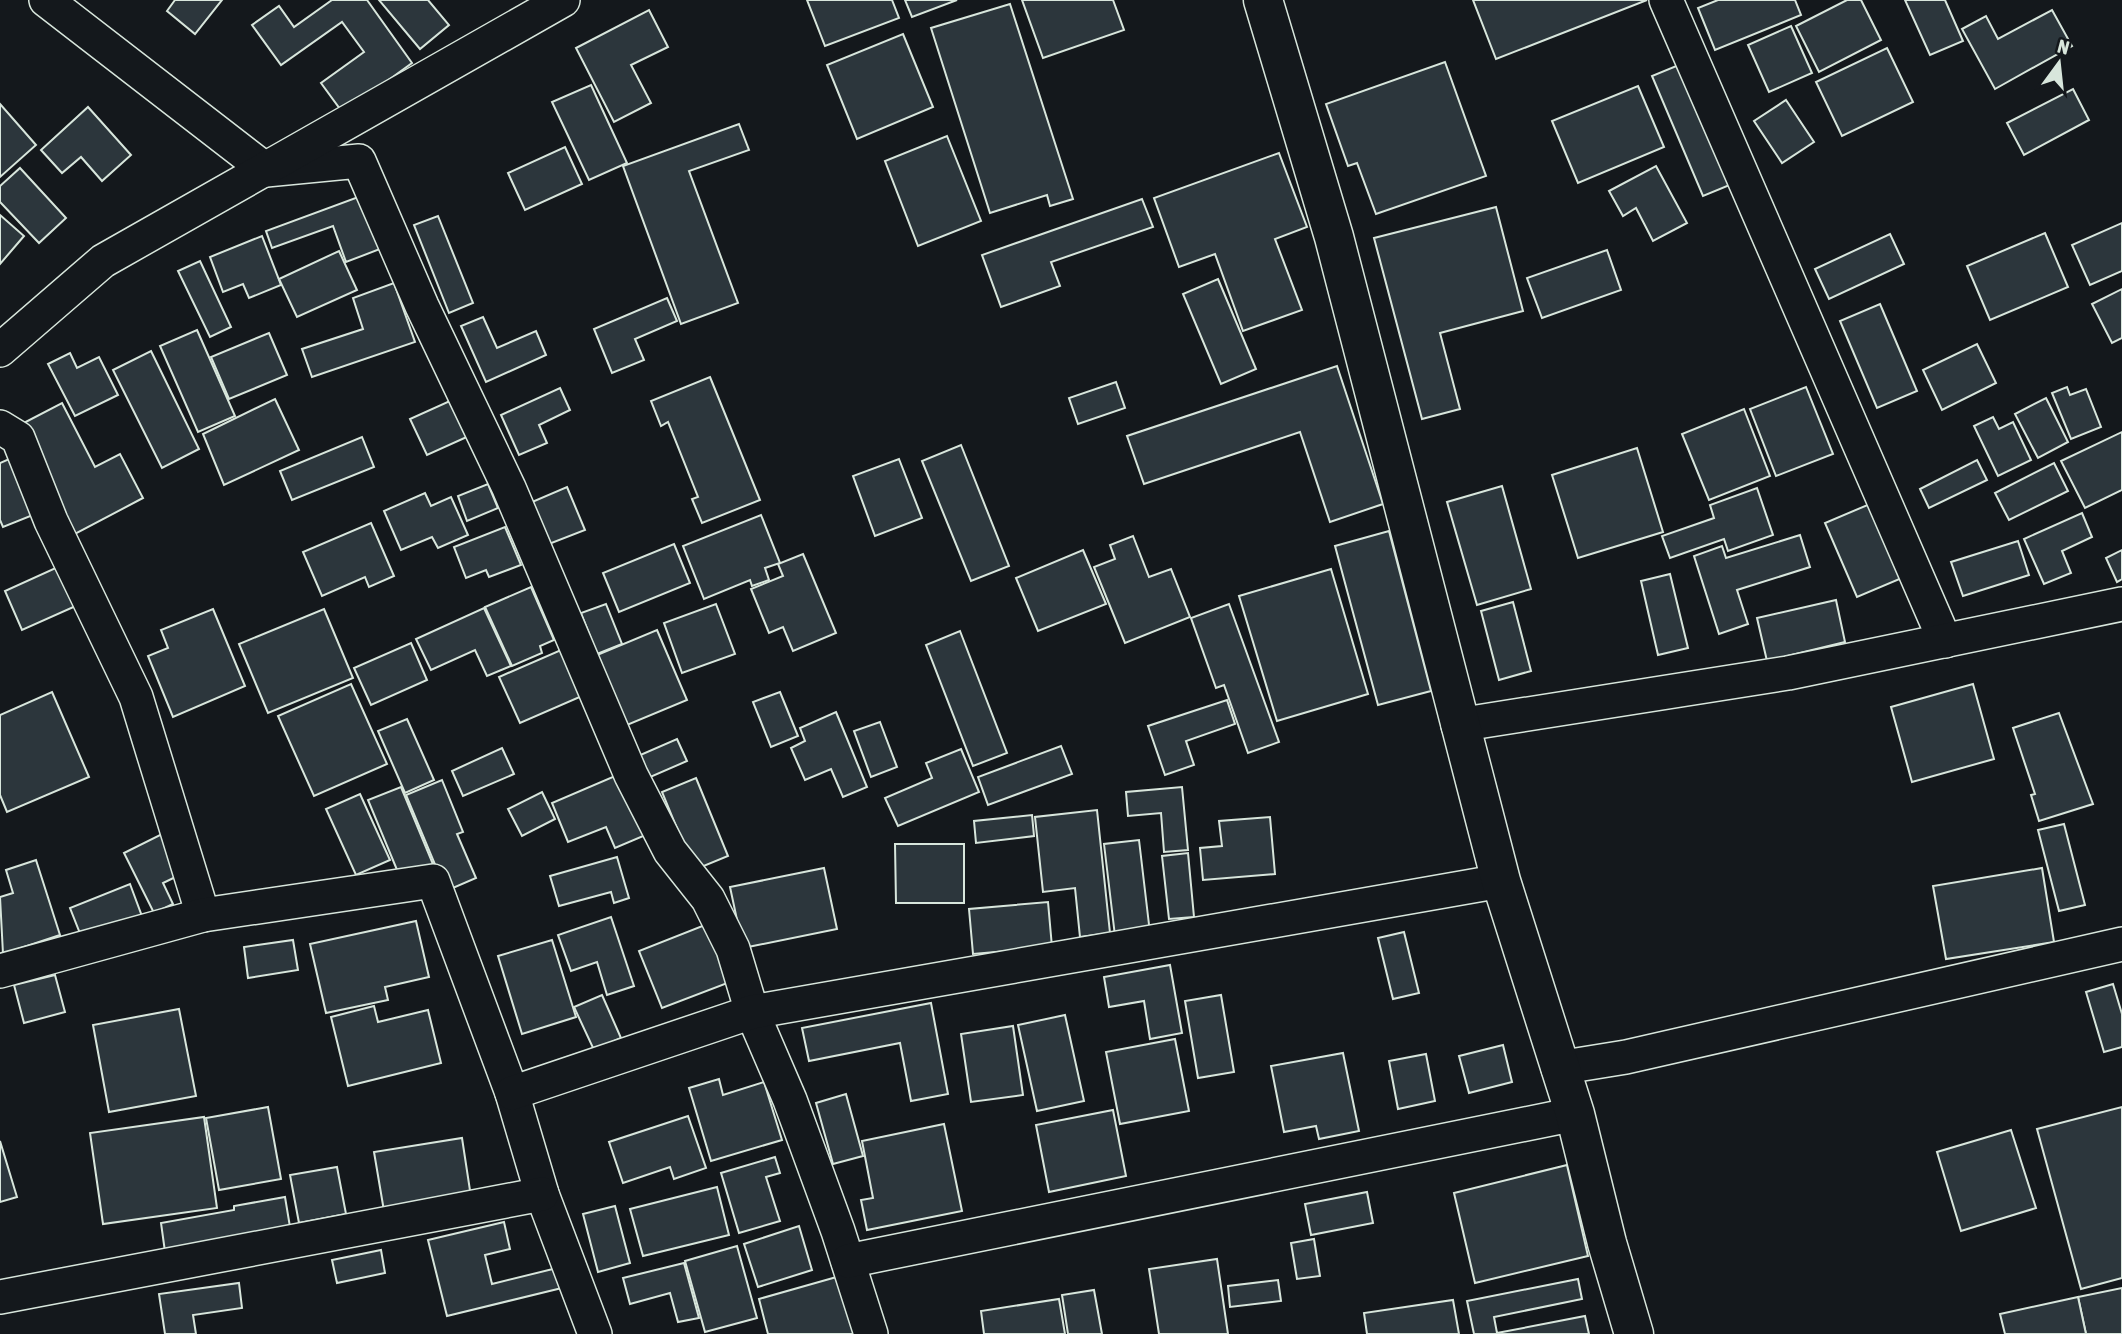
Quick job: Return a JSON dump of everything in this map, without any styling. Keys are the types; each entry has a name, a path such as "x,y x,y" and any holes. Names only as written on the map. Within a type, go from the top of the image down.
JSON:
{"street":[{"path":"46,0 266,170 359,161 422,306 509,488 631,775 670,850 708,900 733,949 752,1012 790,1100 848,1261 871,1334"},
{"path":"0,350 103,261 563,0"},
{"path":"1264,0 1334,237 1500,881 1575,1114 1607,1243 1634,1334"},
{"path":"1666,0 1945,641"},
{"path":"0,427 18,438 51,521 136,697 203,915"},
{"path":"1458,725 1788,673 2122,604"},
{"path":"0,971 203,915 433,881 512,1093 542,1194 595,1334"},
{"path":"512,1093 752,1012 1500,881"},
{"path":"1558,1068 1626,1057 2122,944"},
{"path":"848,1261 1575,1114"},
{"path":"0,1297 542,1194"}],"building":[{"path":"175,0 222,0 195,34 167,11"},
{"path":"332,0 367,0 412,63 343,113 321,83 364,52 342,22 281,65 252,25 279,6 294,27"},
{"path":"379,0 428,0 449,25 420,49"},
{"path":"807,0 892,0 899,18 825,46"},
{"path":"905,0 957,0 912,17"},
{"path":"1022,0 1113,0 1124,30 1043,58"},
{"path":"1473,0 1647,0 1496,59"},
{"path":"1718,0 1795,0 1801,15 1715,50 1698,8"},
{"path":"1847,0 1861,0 1881,40 1819,72 1796,26"},
{"path":"1905,0 1945,0 1963,41 1930,55"},
{"path":"1010,4 1073,199 1050,206 1047,195 990,213 931,28"},
{"path":"649,10 668,47 631,65 651,103 614,122 576,48"},
{"path":"2052,10 2072,46 1995,89 1962,29 1986,16 1998,39"},
{"path":"1791,26 1812,73 1769,92 1748,45"},
{"path":"903,34 933,107 857,139 827,65"},
{"path":"1887,48 1913,102 1842,136 1816,82"},
{"path":"1445,62 1486,176 1376,214 1357,163 1348,166 1326,104"},
{"path":"1686,62 1737,182 1703,196 1652,76"},
{"path":"591,85 627,163 589,180 552,102"},
{"path":"1638,86 1664,147 1578,183 1552,121"},
{"path":"2073,89 2089,120 2024,155 2007,123"},
{"path":"1786,100 1814,142 1782,163 1754,121"},
{"path":"0,104 36,145 0,177"},
{"path":"88,107 131,155 102,181 81,157 62,173 41,150"},
{"path":"739,124 749,150 689,171 738,303 681,324 623,166"},
{"path":"947,136 981,221 918,246 885,161"},
{"path":"565,147 582,184 525,210 508,173"},
{"path":"1279,153 1307,227 1275,239 1302,310 1243,331 1215,254 1179,267 1154,198"},
{"path":"1656,166 1687,223 1653,241 1636,208 1623,216 1609,191"},
{"path":"20,168 66,218 39,243 0,202 0,186"},
{"path":"361,196 380,249 346,262 333,226 272,248 266,231"},
{"path":"1142,199 1153,227 1051,262 1060,286 1001,307 982,255"},
{"path":"1496,207 1523,311 1440,333 1460,409 1422,419 1374,238"},
{"path":"0,215 24,236 0,264"},
{"path":"438,216 473,303 449,313 414,225"},
{"path":"2122,223 2122,271 2090,285 2072,245"},
{"path":"2045,233 2068,287 1990,320 1967,266"},
{"path":"1890,234 1904,264 1829,299 1815,269"},
{"path":"262,236 281,285 249,298 243,284 223,292 210,257"},
{"path":"1607,250 1621,290 1542,318 1527,278"},
{"path":"339,251 357,290 297,317 279,279"},
{"path":"200,261 231,327 210,337 178,271"},
{"path":"1218,279 1256,369 1221,384 1183,294"},
{"path":"394,283 415,342 312,377 302,349 363,329 353,298"},
{"path":"2122,289 2122,338 2112,343 2092,304"},
{"path":"667,298 677,321 635,339 644,360 612,373 594,329"},
{"path":"1880,304 1917,391 1877,408 1840,321"},
{"path":"483,317 497,348 536,331 546,355 486,382 461,326"},
{"path":"197,330 235,416 198,432 160,346"},
{"path":"269,333 287,375 229,399 211,357"},
{"path":"1977,344 1996,383 1942,410 1923,370"},
{"path":"151,351 199,449 162,468 113,370"},
{"path":"70,353 77,368 99,357 118,395 75,416 48,364"},
{"path":"1337,366 1383,504 1330,522 1300,432 1144,484 1127,436"},
{"path":"710,377 760,500 702,523 692,499 698,497 668,422 661,426 651,401"},
{"path":"1116,382 1125,408 1078,424 1069,398"},
{"path":"1806,387 1833,454 1776,476 1750,409"},
{"path":"2067,387 2070,395 2086,389 2101,427 2071,439 2052,393"},
{"path":"560,388 570,410 539,425 547,443 519,455 501,415"},
{"path":"2046,398 2068,442 2038,458 2015,414"},
{"path":"275,399 299,450 224,485 203,434"},
{"path":"452,400 469,436 427,455 410,419"},
{"path":"62,403 95,467 120,454 143,498 73,535 16,427"},
{"path":"1744,409 1770,476 1709,500 1682,434"},
{"path":"1993,417 1999,429 2013,422 2031,460 1998,476 1974,426"},
{"path":"2122,432 2122,490 2085,508 2061,461"},
{"path":"362,437 374,467 292,500 280,471"},
{"path":"961,445 1009,566 971,581 922,461"},
{"path":"1637,448 1663,532 1578,558 1552,475"},
{"path":"16,456 38,513 3,527 0,520 0,463"},
{"path":"899,459 922,518 875,536 853,476"},
{"path":"1977,460 1987,480 1929,508 1920,489"},
{"path":"2054,463 2068,491 2009,520 1995,493"},
{"path":"488,484 498,508 467,521 458,496"},
{"path":"1502,486 1531,589 1477,605 1447,502"},
{"path":"567,487 585,530 549,544 532,502"},
{"path":"1757,488 1773,535 1728,551 1724,539 1670,558 1662,536 1714,518 1710,505"},
{"path":"425,493 431,506 451,497 468,535 438,548 432,537 401,550 384,511"},
{"path":"1877,501 1909,575 1857,597 1825,523"},
{"path":"2082,513 2092,537 2062,551 2071,573 2044,584 2024,539"},
{"path":"761,515 780,563 765,568 769,580 752,586 750,580 704,599 683,546"},
{"path":"371,523 394,576 369,587 365,577 322,596 303,552"},
{"path":"505,527 521,565 489,577 486,570 466,578 454,547"},
{"path":"1389,531 1431,691 1378,705 1335,546"},
{"path":"1800,535 1810,567 1737,590 1748,624 1719,634 1694,556 1722,546 1726,558"},
{"path":"1133,536 1149,577 1171,569 1190,617 1125,643 1094,567 1115,559 1110,545"},
{"path":"2018,541 2029,575 1963,596 1951,562"},
{"path":"674,544 690,583 619,612 603,573"},
{"path":"1083,550 1106,604 1038,631 1016,578"},
{"path":"2122,550 2122,579 2117,582 2106,558"},
{"path":"803,554 836,633 793,651 783,627 769,633 751,589 783,576 778,564"},
{"path":"60,566 78,605 22,630 5,591"},
{"path":"1331,569 1368,694 1277,721 1239,596"},
{"path":"1670,574 1688,648 1658,655 1641,581"},
{"path":"531,587 554,640 540,646 542,653 512,666 485,607"},
{"path":"1836,600 1845,642 1767,661 1757,618"},
{"path":"1513,602 1531,671 1499,680 1481,611"},
{"path":"606,604 622,644 597,654 581,613"},
{"path":"716,604 735,654 682,673 664,623"},
{"path":"1229,604 1279,742 1248,753 1224,685 1216,688 1191,618"},
{"path":"484,608 511,666 487,676 475,650 431,670 416,639"},
{"path":"213,609 245,686 173,717 148,656 168,648 161,630"},
{"path":"324,609 353,678 268,713 239,644"},
{"path":"657,630 687,700 627,725 597,655"},
{"path":"960,631 1007,753 973,766 926,645"},
{"path":"411,643 427,680 371,705 354,668"},
{"path":"561,650 582,696 520,723 499,677"},
{"path":"351,684 387,764 314,796 278,716"},
{"path":"1973,684 1994,759 1912,782 1891,707"},
{"path":"52,692 89,777 7,812 0,795 0,715"},
{"path":"780,692 798,736 771,747 753,702"},
{"path":"1227,700 1235,724 1186,741 1194,765 1165,775 1148,726"},
{"path":"836,712 867,787 843,797 831,769 805,780 791,748 805,741 800,728"},
{"path":"2059,713 2093,804 2039,821 2031,795 2035,794 2013,728"},
{"path":"407,719 434,780 405,793 378,731"},
{"path":"880,722 897,767 871,777 854,731"},
{"path":"677,739 687,761 648,778 638,756"},
{"path":"1061,746 1072,774 988,805 978,777"},
{"path":"502,748 514,774 463,796 452,771"},
{"path":"961,749 979,792 898,826 885,798 932,778 926,763"},
{"path":"622,773 648,834 615,848 606,827 568,842 552,803"},
{"path":"696,778 728,856 694,870 662,792"},
{"path":"442,780 463,832 457,834 476,878 446,891 406,795"},
{"path":"401,787 435,869 402,882 368,800"},
{"path":"1182,787 1188,850 1164,852 1161,813 1128,816 1126,792"},
{"path":"542,792 555,819 522,836 508,809"},
{"path":"360,794 390,860 356,875 326,809"},
{"path":"1097,810 1110,933 1080,937 1075,888 1043,892 1035,817"},
{"path":"1032,815 1034,836 976,843 974,821"},
{"path":"1270,817 1275,874 1203,880 1200,848 1222,846 1219,821"},
{"path":"2064,824 2085,905 2059,911 2038,830"},
{"path":"168,831 188,871 163,883 173,904 154,913 124,853"},
{"path":"1139,840 1150,933 1115,936 1104,844"},
{"path":"895,844 964,844 964,903 896,903"},
{"path":"1188,853 1194,917 1169,919 1162,856"},
{"path":"617,857 629,898 614,903 611,892 559,906 550,876"},
{"path":"36,860 60,935 3,954 0,897 13,893 6,870"},
{"path":"824,868 837,929 743,948 730,887"},
{"path":"2042,868 2054,942 1946,959 1933,886"},
{"path":"130,884 143,919 83,941 70,908"},
{"path":"1048,902 1052,947 973,954 969,909"},
{"path":"611,917 634,986 607,995 597,962 571,971 558,935"},
{"path":"416,921 429,977 385,987 388,1000 326,1013 310,944"},
{"path":"715,921 738,979 662,1008 639,951"},
{"path":"1404,932 1419,993 1393,999 1378,938"},
{"path":"293,940 298,970 248,978 244,947"},
{"path":"552,940 576,1017 522,1034 498,956"},
{"path":"1170,965 1182,1033 1150,1039 1144,1001 1109,1007 1104,977"},
{"path":"55,975 65,1012 24,1023 14,985"},
{"path":"2113,984 2122,1014 2122,1047 2104,1052 2086,992"},
{"path":"602,995 621,1038 594,1050 574,1007"},
{"path":"1221,995 1234,1072 1198,1078 1185,1001"},
{"path":"931,1003 948,1094 911,1101 900,1043 809,1061 802,1028"},
{"path":"374,1006 378,1022 428,1010 441,1063 348,1086 331,1017"},
{"path":"179,1009 196,1096 109,1112 93,1025"},
{"path":"1065,1015 1084,1101 1037,1111 1018,1025"},
{"path":"1013,1026 1023,1095 971,1102 961,1034"},
{"path":"1175,1039 1189,1111 1120,1124 1106,1052"},
{"path":"1503,1045 1512,1082 1469,1093 1459,1056"},
{"path":"1343,1053 1359,1131 1319,1139 1316,1126 1284,1132 1271,1066"},
{"path":"1426,1054 1435,1101 1398,1109 1389,1061"},
{"path":"719,1079 723,1095 764,1082 782,1140 711,1161 689,1088"},
{"path":"846,1094 863,1156 833,1164 816,1103"},
{"path":"268,1107 281,1179 219,1190 206,1118"},
{"path":"2122,1107 2122,1278 2081,1289 2037,1129"},
{"path":"1113,1110 1126,1176 1049,1192 1036,1125"},
{"path":"688,1116 706,1168 674,1179 670,1167 623,1183 609,1142"},
{"path":"204,1117 217,1208 103,1224 90,1133"},
{"path":"944,1124 962,1211 867,1230 861,1200 873,1198 862,1141"},
{"path":"2011,1130 2036,1208 1961,1231 1937,1152"},
{"path":"462,1138 471,1197 384,1211 374,1152"},
{"path":"0,1141 17,1197 0,1202"},
{"path":"775,1157 780,1173 766,1177 780,1221 739,1233 721,1173"},
{"path":"1567,1165 1588,1256 1475,1283 1454,1193"},
{"path":"337,1167 346,1214 299,1223 290,1175"},
{"path":"717,1187 729,1235 643,1256 630,1209"},
{"path":"1367,1192 1373,1223 1311,1235 1305,1204"},
{"path":"285,1197 292,1239 166,1259 161,1223 234,1210 234,1206"},
{"path":"615,1206 630,1263 598,1272 583,1214"},
{"path":"504,1222 510,1249 485,1255 492,1284 561,1267 566,1287 447,1316 428,1240"},
{"path":"799,1226 812,1270 758,1287 744,1244"},
{"path":"1314,1239 1320,1276 1297,1279 1291,1243"},
{"path":"737,1246 757,1318 705,1332 685,1261"},
{"path":"381,1250 385,1273 337,1283 332,1260"},
{"path":"1217,1259 1228,1334 1159,1334 1149,1269"},
{"path":"684,1263 699,1318 678,1322 670,1293 630,1304 623,1278"},
{"path":"840,1276 856,1334 768,1334 759,1299"},
{"path":"1578,1279 1582,1299 1494,1317 1497,1333 1585,1316 1589,1334 1474,1334 1467,1301"},
{"path":"1278,1280 1281,1301 1230,1307 1228,1286"},
{"path":"239,1283 242,1308 193,1315 196,1334 165,1334 159,1294"},
{"path":"2122,1288 2122,1334 2086,1334 2078,1297"},
{"path":"1094,1290 1102,1334 1068,1334 1062,1295"},
{"path":"2078,1297 2086,1334 2005,1334 2000,1314"},
{"path":"1059,1299 1065,1334 984,1334 981,1311"},
{"path":"1453,1300 1459,1334 1367,1334 1364,1313"}]}
